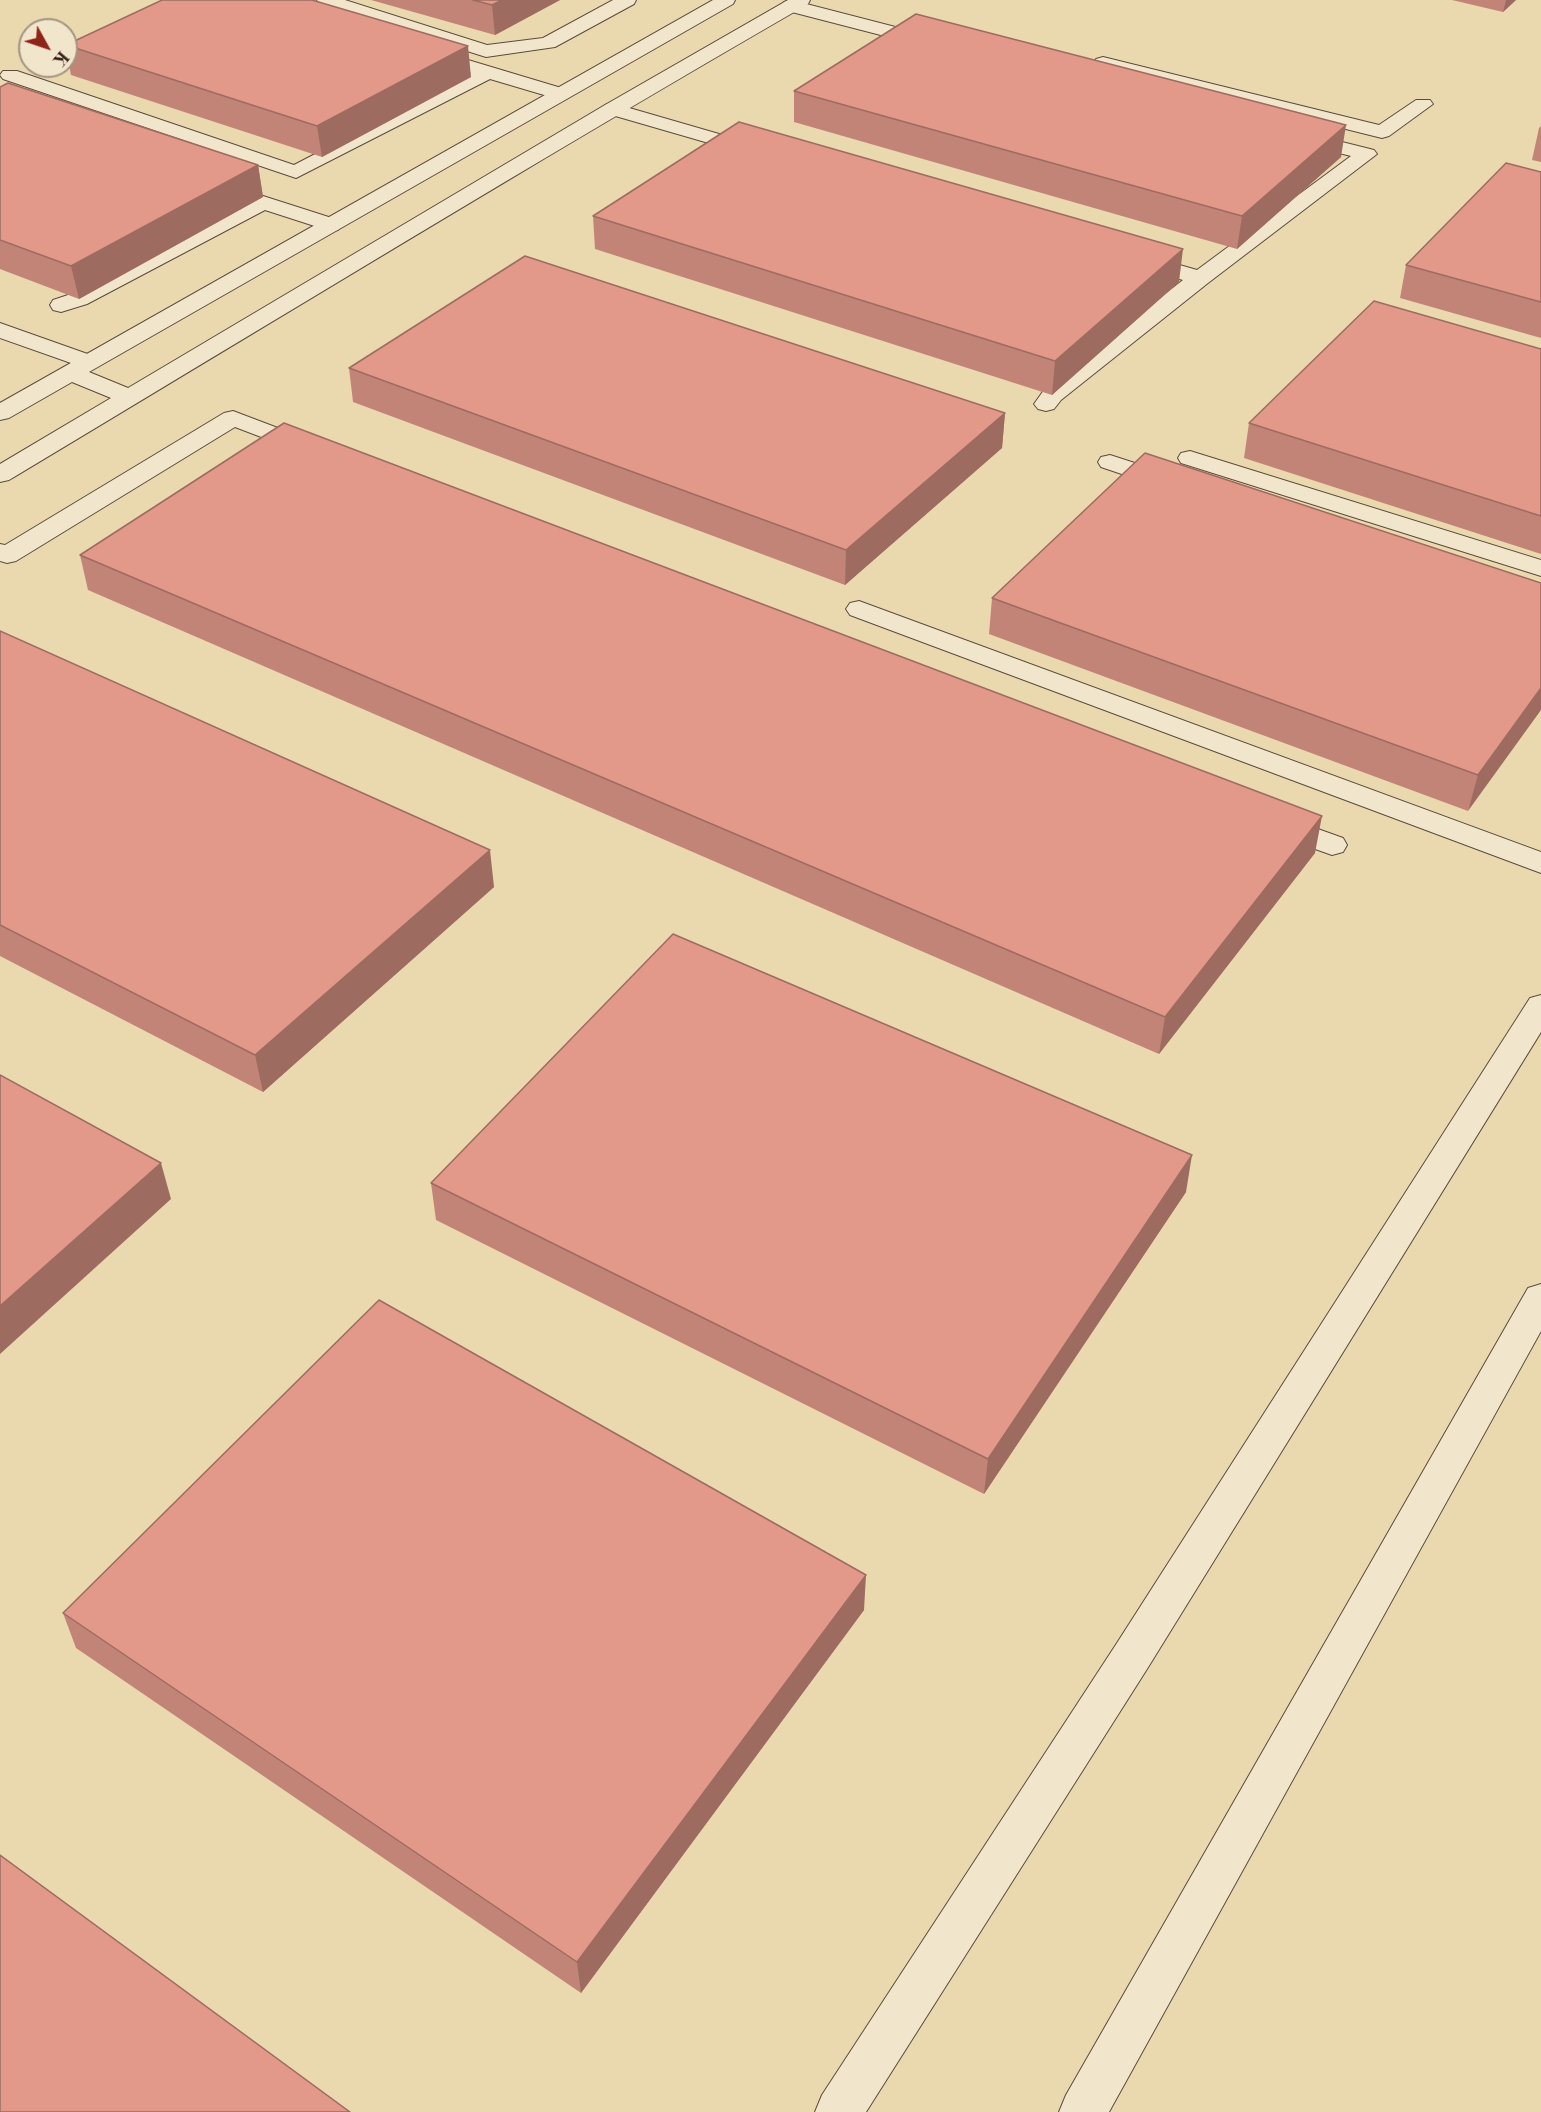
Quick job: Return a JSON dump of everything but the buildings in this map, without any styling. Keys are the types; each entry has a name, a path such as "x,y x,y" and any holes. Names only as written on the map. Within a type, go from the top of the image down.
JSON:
{"street":[{"path":"326,0 486,51 548,43 627,0"},
{"path":"0,413 726,0"},
{"path":"7,464 131,398 612,110 796,3 952,48"},
{"path":"1082,57 1382,132 1423,104"},
{"path":"455,62 561,94"},
{"path":"18,72 10,75 18,78"},
{"path":"19,78 296,172 488,72"},
{"path":"612,110 782,158"},
{"path":"1046,404 1052,395 1200,278 1367,154 1275,131"},
{"path":"61,304 79,299 263,202 330,225"},
{"path":"1121,256 1200,278"},
{"path":"3,332 79,368 131,398"},
{"path":"0,552 7,555 233,418 333,457"},
{"path":"1190,458 1541,568"},
{"path":"1110,462 1189,489"},
{"path":"859,609 1541,863"},
{"path":"1254,815 1332,845"},
{"path":"839,2112 1138,1646 1541,1006"},
{"path":"1083,2112 1541,1298"}]}
